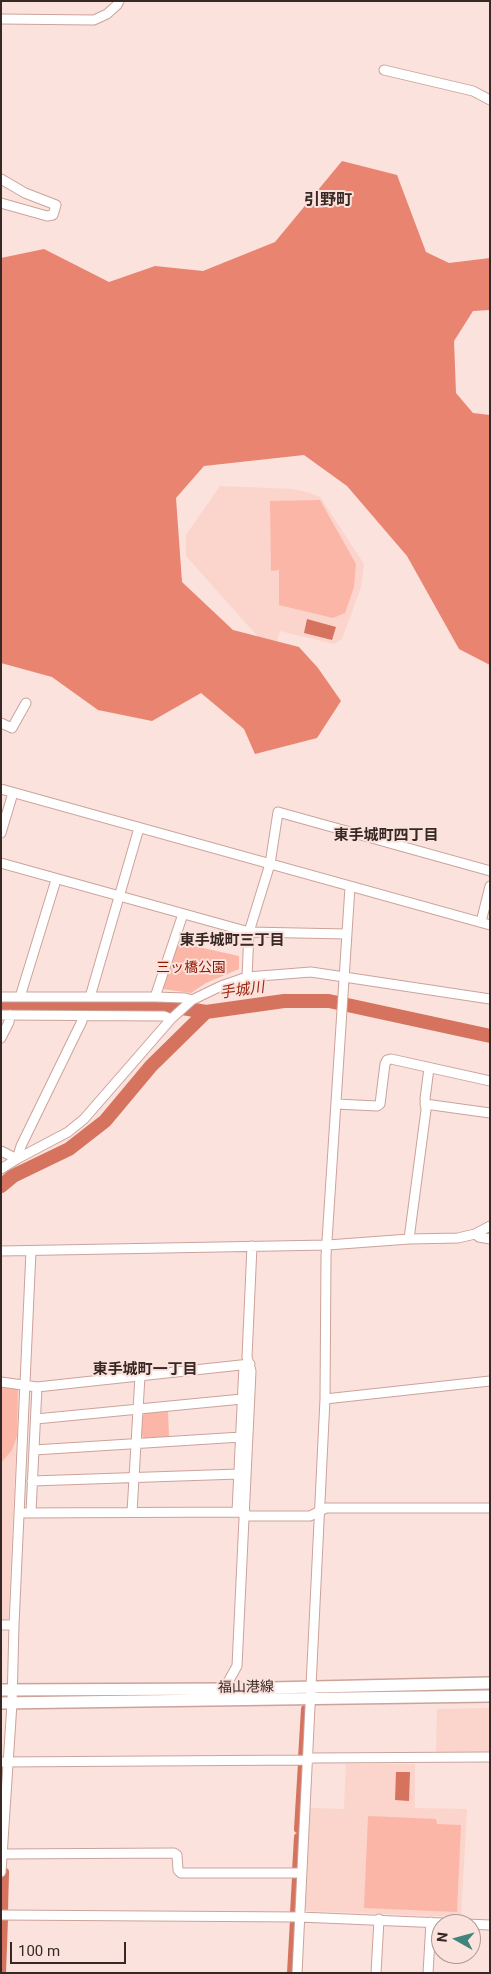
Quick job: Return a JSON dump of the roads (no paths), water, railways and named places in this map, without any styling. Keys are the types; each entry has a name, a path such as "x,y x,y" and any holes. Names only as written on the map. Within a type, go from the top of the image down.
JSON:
{"main road":[{"name":"福山港線","path":"7,1703 312,1693 490,1683"},
{"name":"福山港線","path":"7,1689 228,1689 312,1693 490,1696"}],"street":[{"path":"1,19 94,20 108,14 119,1"},
{"path":"384,70 473,92 490,100"},
{"path":"1,179 25,193 56,205 53,215 47,216 1,203"},
{"path":"1,723 12,728 26,703"},
{"path":"1,789 485,924 490,886"},
{"path":"1,833 13,792"},
{"path":"247,977 249,932 270,864 278,812 490,871"},
{"path":"90,997 139,828"},
{"path":"1,863 56,880 249,932 346,934"},
{"path":"20,997 56,880"},
{"path":"297,1973 325,1399 326,1256 350,887"},
{"path":"156,997 183,914"},
{"path":"1,1169 68,1132 84,1118 174,1016 191,1000 221,986 247,977 311,972 490,999"},
{"path":"1,997 156,997 191,1000"},
{"path":"1,1038 9,1022 6,1015 174,1016"},
{"path":"17,1159 21,1146 82,1021 82,1016"},
{"path":"336,1104 380,1104 387,1060 391,1059 490,1081"},
{"path":"409,1239 429,1068"},
{"path":"425,1104 490,1113"},
{"path":"1,1151 17,1159"},
{"path":"1,1251 328,1245 409,1239 458,1238 475,1234 490,1226"},
{"path":"475,1234 485,1239 490,1239"},
{"path":"242,1513 239,1474 240,1437 242,1399 248,1357 252,1246"},
{"path":"1,1872 7,1689 14,1625 32,1251"},
{"path":"1,1382 37,1387 247,1364"},
{"path":"228,1689 228,1682 237,1666 242,1513 251,1371 247,1364"},
{"path":"132,1512 140,1376"},
{"path":"325,1399 490,1381"},
{"path":"31,1512 37,1387"},
{"path":"36,1418 242,1399"},
{"path":"34,1450 240,1437"},
{"path":"32,1481 239,1474"},
{"path":"19,1513 242,1513 310,1516 326,1508 490,1508"},
{"path":"1,1625 14,1625"},
{"path":"4,1762 490,1757"},
{"path":"3,1854 174,1853 177,1855 178,1870 181,1873 302,1873"},
{"path":"1,1915 299,1917 431,1922 428,1973"},
{"path":"376,1973 379,1919"}],"waterway":[{"name":"手城川","path":"1,1007 171,1006 206,1012 284,1001 329,1001 490,1036"},
{"name":"手城川","path":"1,1186 13,1176 69,1149 105,1121 151,1066 206,1012"},
{"path":"302,1758 305,1709"},
{"path":"298,1829 302,1763"},
{"path":"296,1871 298,1837"},
{"path":"4,1911 5,1872"},
{"path":"294,1913 296,1877"},
{"path":"2,1973 4,1919"},
{"path":"291,1973 294,1920"}],"district":[{"name":"引野町","path":"328,201"},
{"name":"東手城町四丁目","path":"386,836"},
{"name":"東手城町三丁目","path":"232,941"},
{"name":"東手城町一丁目","path":"145,1370"}],"park label":[{"name":"三ッ橋公園","path":"191,968"}]}
